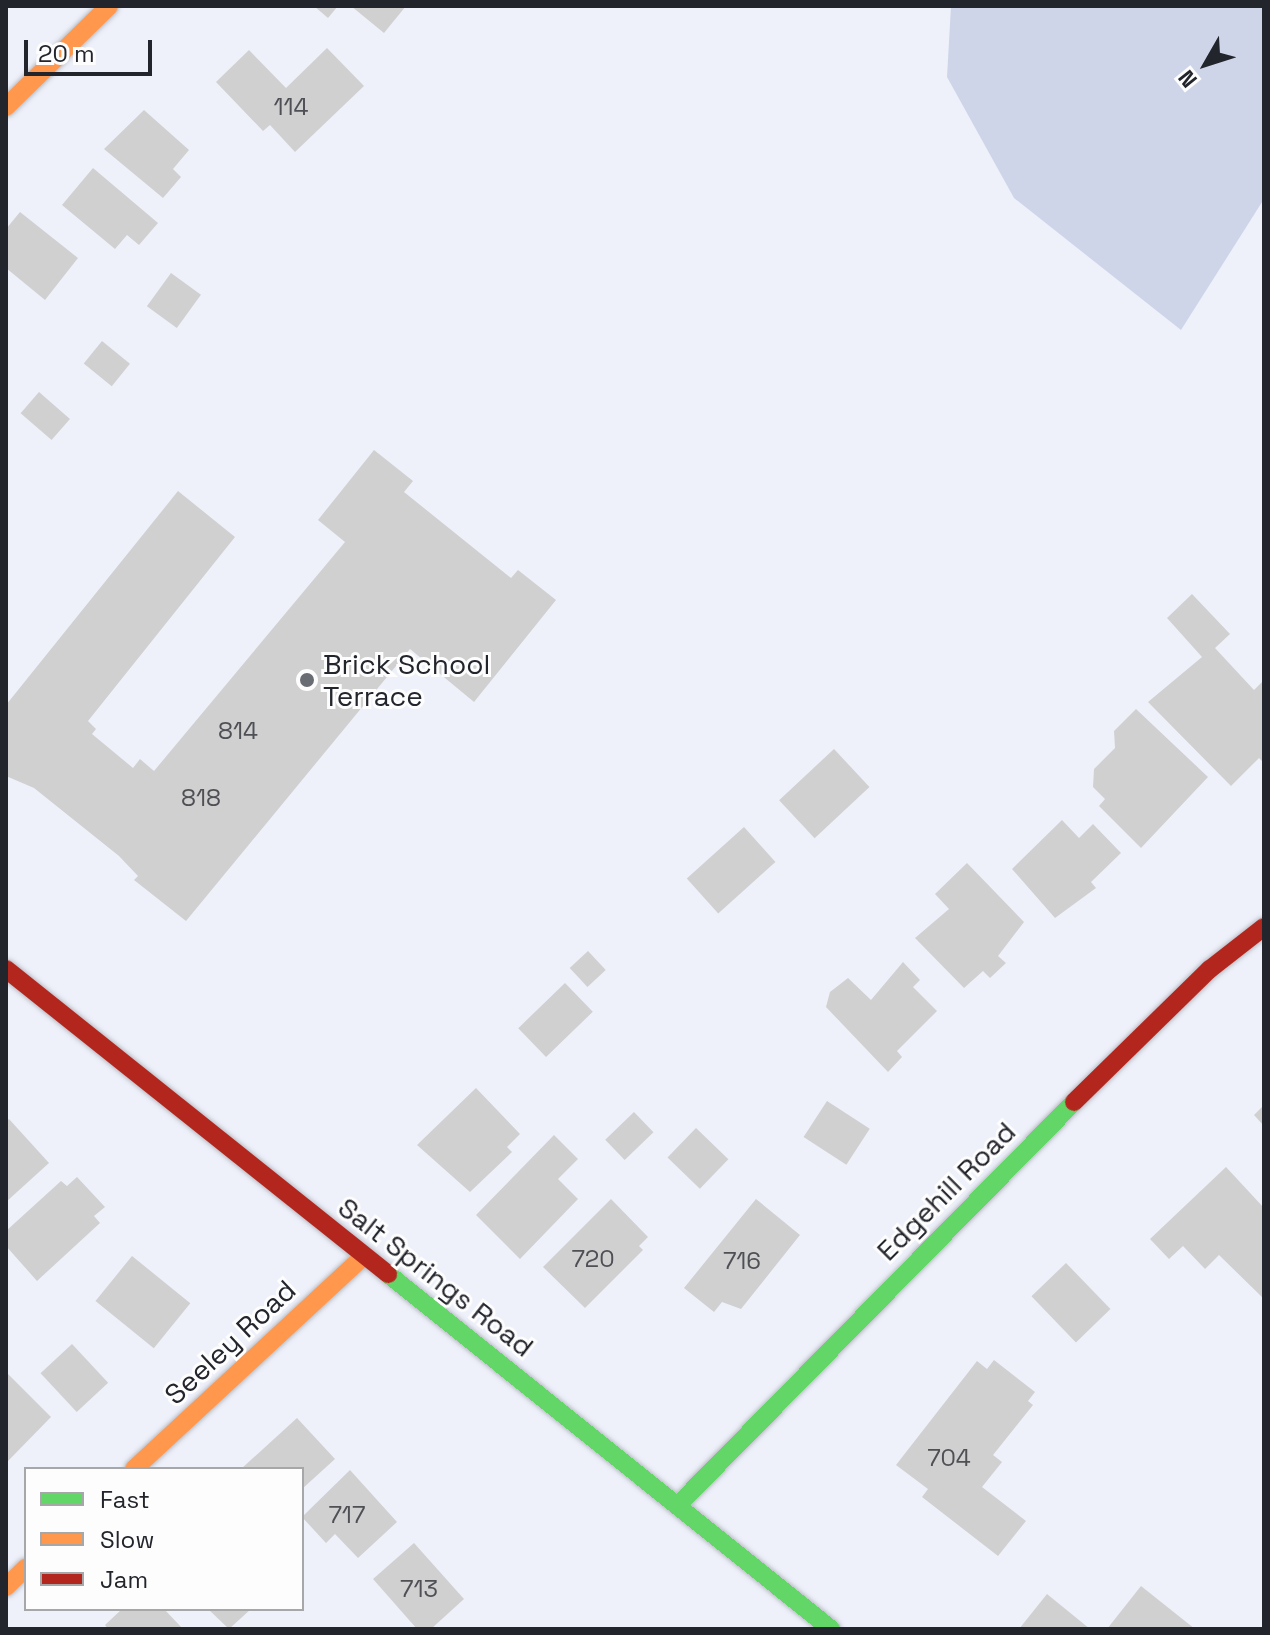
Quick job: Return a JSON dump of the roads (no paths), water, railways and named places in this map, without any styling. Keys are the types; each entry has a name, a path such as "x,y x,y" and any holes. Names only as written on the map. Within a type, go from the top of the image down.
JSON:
{"street":[{"path":"6,107 109,6"},
{"name":"Edgehill Road","path":"678,1505 1029,1146 1210,969 1264,927"},
{"name":"Salt Springs Road","path":"6,969 831,1629"},
{"name":"Seeley Road","path":"136,1467 364,1256"},
{"path":"6,1587 24,1570"}],"place":[{"name":"Brick School Terrace","path":"307,680"}]}
